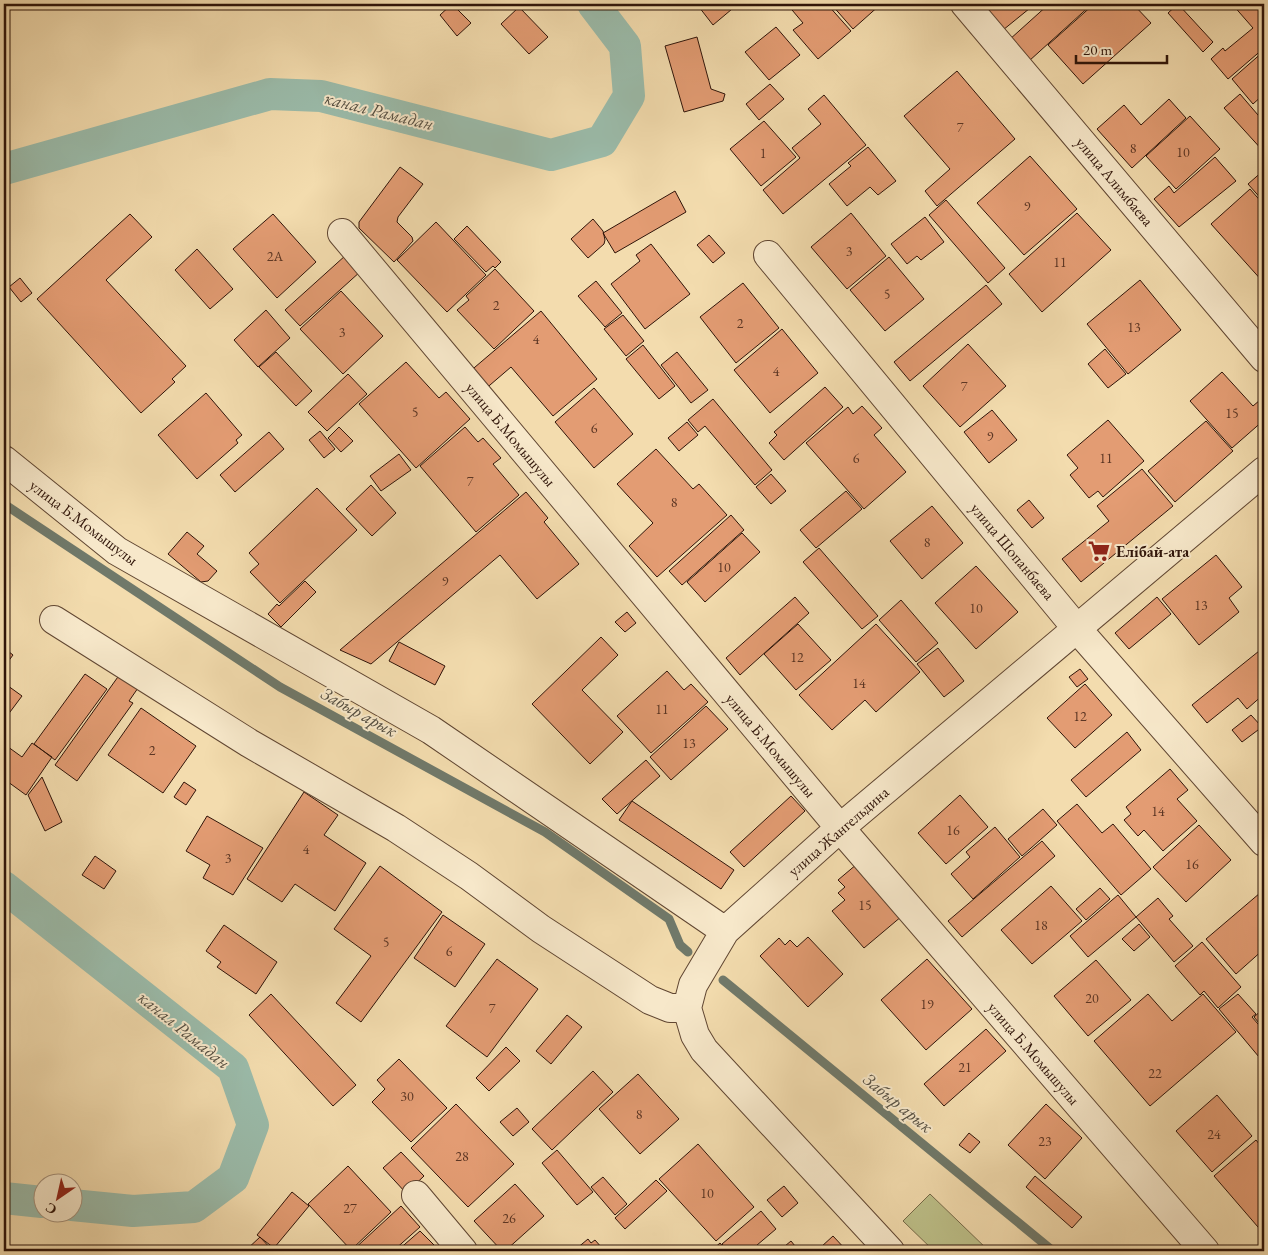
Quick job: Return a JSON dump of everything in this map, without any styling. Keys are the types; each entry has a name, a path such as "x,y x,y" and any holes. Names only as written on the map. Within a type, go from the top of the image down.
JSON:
{"street":[{"name":"улица Алимбаева","path":"965,4 1264,358"},
{"name":"улица Б.Момышулы","path":"342,233 840,828 1205,1251"},
{"name":"улица Шопанбаева","path":"768,255 1078,630 1264,842"},
{"name":"улица Б.Момышулы","path":"4,460 117,551 431,730 725,931"},
{"name":"улица Жангельдина","path":"686,1008 693,985 725,931 840,828 1078,630 1264,470"},
{"path":"54,620 249,743 396,828 469,876 541,929 650,1000 670,1008 686,1008 695,1035 704,1050 890,1251"},
{"path":"416,1195 463,1251"}],"green space":[{"path":"930,1194 989,1251 934,1251 903,1221"}],"building":[{"path":"452,4 471,23 457,36 440,15"},
{"path":"703,4 738,4 713,25 699,7"},
{"path":"787,4 827,4 851,31 818,59 793,30 803,23"},
{"path":"831,4 881,4 853,29"},
{"path":"981,4 1035,4 1003,30"},
{"path":"1049,4 1092,4 1029,61 1009,40"},
{"path":"1094,4 1133,4 1151,23 1083,84 1048,45"},
{"path":"1178,4 1213,42 1203,52 1168,13"},
{"path":"1232,4 1253,4 1264,17 1264,48 1228,79 1211,59 1223,48 1225,51 1253,28"},
{"path":"519,7 548,37 529,54 501,24"},
{"path":"776,27 800,55 769,80 745,52"},
{"path":"697,37 711,89 725,94 723,101 684,112 665,46"},
{"path":"1264,51 1264,94 1253,104 1232,79"},
{"path":"957,71 1015,139 937,206 925,191 950,169 904,116"},
{"path":"770,84 784,99 759,120 746,104"},
{"path":"1240,94 1264,122 1264,152 1224,108"},
{"path":"824,95 866,145 783,214 763,190 800,158 792,148 821,124 808,109"},
{"path":"1169,99 1186,118 1132,168 1097,129 1124,105 1141,125"},
{"path":"1190,116 1220,149 1176,189 1146,156"},
{"path":"764,121 796,157 761,186 730,149"},
{"path":"868,147 896,181 878,195 870,187 847,206 829,184 851,166 848,163"},
{"path":"1030,156 1077,209 1024,255 977,203"},
{"path":"1215,157 1236,181 1179,227 1154,199 1169,186 1174,193"},
{"path":"400,167 423,184 398,217 397,222 412,237 413,241 394,262 359,228 359,222"},
{"path":"1264,170 1264,202 1248,184"},
{"path":"1250,189 1264,205 1264,283 1211,224"},
{"path":"675,191 686,212 615,253 603,233"},
{"path":"946,200 1005,268 988,283 929,215"},
{"path":"851,213 886,256 847,289 811,247"},
{"path":"1077,213 1111,250 1042,312 1009,274"},
{"path":"130,214 152,237 106,280 186,366 172,379 175,382 141,413 37,299"},
{"path":"273,214 316,262 277,298 233,249"},
{"path":"925,217 944,242 921,260 917,256 907,264 891,244"},
{"path":"593,219 603,231 605,240 604,244 588,258 571,239"},
{"path":"436,222 486,275 447,312 397,260"},
{"path":"467,226 501,262 495,268 493,266 486,272 454,239"},
{"path":"709,235 725,253 713,263 697,245"},
{"path":"651,244 690,294 645,329 611,284 640,261 636,255"},
{"path":"197,249 233,289 210,309 175,270"},
{"path":"346,255 361,271 300,326 285,310"},
{"path":"889,257 924,299 885,331 850,290"},
{"path":"495,269 534,311 494,349 457,310 469,300 466,296"},
{"path":"20,278 32,293 21,302 9,287"},
{"path":"1140,280 1181,330 1128,374 1087,324"},
{"path":"596,281 622,313 605,327 578,296"},
{"path":"743,283 779,328 736,363 700,317"},
{"path":"986,285 1002,304 910,381 894,362"},
{"path":"341,291 383,336 343,374 300,329"},
{"path":"266,310 290,338 258,367 234,340"},
{"path":"541,311 597,379 553,416 511,367 483,391 468,373"},
{"path":"623,315 644,341 626,356 604,329"},
{"path":"782,329 818,373 770,413 734,370"},
{"path":"968,344 1006,386 960,427 923,386"},
{"path":"643,345 675,386 659,399 626,359"},
{"path":"1105,349 1126,374 1108,388 1088,364"},
{"path":"276,352 312,391 296,406 259,367"},
{"path":"677,352 708,390 691,403 661,365"},
{"path":"406,362 439,398 446,392 470,419 416,468 359,404"},
{"path":"1222,372 1253,406 1260,400 1264,404 1264,420 1232,448 1190,401"},
{"path":"348,374 367,394 327,431 308,412"},
{"path":"825,387 843,407 784,460 769,443 777,435 774,432"},
{"path":"594,388 633,434 594,468 555,422"},
{"path":"206,393 242,435 236,440 238,443 197,479 158,435"},
{"path":"713,399 772,470 755,485 705,426 698,432 688,420"},
{"path":"862,406 882,428 874,435 906,472 864,509 806,443 848,407 853,414"},
{"path":"992,410 1017,440 989,463 964,432"},
{"path":"1108,420 1144,461 1103,497 1098,491 1089,498 1070,475 1078,468 1067,455"},
{"path":"1206,421 1233,451 1175,502 1148,471"},
{"path":"687,422 698,435 679,451 668,438"},
{"path":"339,427 353,441 341,452 328,438"},
{"path":"465,427 478,442 483,438 501,458 493,464 519,495 476,532 420,466"},
{"path":"320,431 335,449 324,458 309,440"},
{"path":"269,432 284,449 235,492 220,475"},
{"path":"656,449 693,489 699,484 727,515 657,577 629,546 653,523 617,484"},
{"path":"399,454 411,470 381,491 370,476"},
{"path":"1142,469 1173,506 1081,582 1062,559 1109,521 1097,506"},
{"path":"771,474 786,491 771,504 756,487"},
{"path":"371,485 396,513 372,536 346,509"},
{"path":"317,488 357,530 280,603 250,572 259,564 249,553"},
{"path":"846,491 862,509 816,548 800,530"},
{"path":"526,492 548,518 544,522 579,564 537,599 500,555 371,664 340,650"},
{"path":"1029,500 1044,518 1032,528 1017,510"},
{"path":"932,506 963,543 922,579 890,541"},
{"path":"731,515 744,530 682,585 669,571"},
{"path":"187,532 204,546 197,554 217,571 208,581 201,582 168,554"},
{"path":"742,533 760,552 705,602 687,582"},
{"path":"819,548 878,616 862,629 803,562"},
{"path":"1216,555 1242,587 1229,598 1239,612 1199,645 1162,599"},
{"path":"976,566 1018,612 976,649 935,603"},
{"path":"305,581 316,592 281,627 268,614"},
{"path":"795,597 809,613 740,675 726,658"},
{"path":"1157,597 1171,614 1129,649 1115,633"},
{"path":"901,600 938,643 916,662 879,620"},
{"path":"627,612 636,623 625,632 615,622"},
{"path":"798,624 831,660 796,690 764,654"},
{"path":"876,624 920,672 876,712 865,700 832,730 799,695"},
{"path":"601,637 618,655 582,690 623,732 590,764 532,704"},
{"path":"399,642 445,666 435,685 389,661"},
{"path":"1264,647 1264,694 1247,709 1238,698 1207,723 1192,705"},
{"path":"4,648 13,655 4,667"},
{"path":"938,648 964,681 944,697 917,664"},
{"path":"1080,669 1088,679 1077,687 1069,677"},
{"path":"667,671 684,690 691,684 708,702 651,753 617,716"},
{"path":"85,674 107,689 55,760 34,744"},
{"path":"120,674 138,688 129,701 133,703 77,781 55,765"},
{"path":"4,683 22,696 4,720"},
{"path":"1085,684 1112,715 1075,748 1047,718"},
{"path":"706,706 728,729 671,780 650,757"},
{"path":"141,708 196,746 163,793 108,755"},
{"path":"1251,715 1262,727 1242,742 1232,730"},
{"path":"1127,732 1141,750 1086,797 1071,780"},
{"path":"32,743 52,757 26,795 4,779 4,744 22,757"},
{"path":"646,760 660,776 617,814 602,799"},
{"path":"1170,769 1188,790 1177,799 1197,821 1163,851 1144,830 1138,836 1124,820 1131,814 1126,807"},
{"path":"42,777 62,822 45,831 28,795"},
{"path":"184,782 196,790 186,805 174,797"},
{"path":"304,792 338,815 324,835 366,863 335,911 295,884 282,902 247,879"},
{"path":"960,795 988,827 946,864 918,833"},
{"path":"791,796 805,811 744,867 730,852"},
{"path":"632,801 734,870 721,889 619,820"},
{"path":"1077,804 1102,833 1113,824 1151,869 1121,895 1057,821"},
{"path":"1043,809 1057,825 1022,856 1008,839"},
{"path":"207,816 263,848 233,895 203,878 210,865 186,851"},
{"path":"1199,825 1231,860 1186,902 1153,867"},
{"path":"995,827 1020,857 973,899 951,874 970,857 966,852"},
{"path":"1042,841 1055,856 962,937 948,921"},
{"path":"95,856 116,871 104,889 82,875"},
{"path":"857,864 902,916 864,948 832,911 845,900 838,893 845,887 838,880"},
{"path":"380,866 442,912 361,1022 336,1003 371,956 334,929"},
{"path":"1051,886 1082,921 1032,964 1001,930"},
{"path":"1100,888 1110,899 1086,920 1076,909"},
{"path":"1260,893 1264,899 1264,949 1236,974 1206,939"},
{"path":"1118,895 1136,917 1088,957 1070,936"},
{"path":"1158,898 1173,916 1169,919 1193,946 1174,962 1136,917"},
{"path":"443,915 485,944 455,987 414,958"},
{"path":"1139,924 1150,937 1134,951 1122,939"},
{"path":"224,925 277,962 256,994 217,967 221,962 206,951"},
{"path":"808,937 843,974 808,1007 760,956 779,938 785,945 790,940 797,947"},
{"path":"1202,942 1241,987 1218,1008 1204,991 1200,995 1175,966"},
{"path":"497,959 538,989 487,1057 446,1026"},
{"path":"927,959 972,1009 926,1050 881,1000"},
{"path":"1096,960 1131,1000 1088,1036 1054,996"},
{"path":"271,994 356,1085 333,1106 249,1015"},
{"path":"1148,994 1172,1021 1203,994 1236,1032 1150,1106 1094,1041"},
{"path":"1238,994 1256,1014 1252,1017 1264,1031 1264,1063 1219,1009"},
{"path":"1264,1008 1264,1029 1254,1017"},
{"path":"567,1015 582,1027 551,1064 536,1051"},
{"path":"986,1029 1006,1051 944,1106 924,1084"},
{"path":"506,1047 520,1061 489,1091 476,1078"},
{"path":"399,1059 447,1108 411,1142 372,1102 385,1089 377,1080"},
{"path":"593,1071 613,1092 552,1150 532,1129"},
{"path":"638,1074 679,1119 640,1154 599,1109"},
{"path":"1217,1095 1252,1136 1212,1172 1176,1131"},
{"path":"456,1104 514,1164 468,1207 411,1148"},
{"path":"1046,1104 1082,1138 1045,1179 1008,1145"},
{"path":"517,1108 529,1122 513,1136 500,1122"},
{"path":"969,1133 980,1142 970,1153 959,1145"},
{"path":"1256,1140 1264,1150 1264,1234 1214,1176"},
{"path":"698,1144 754,1207 716,1241 659,1179"},
{"path":"557,1150 593,1192 577,1205 542,1163"},
{"path":"401,1152 424,1176 406,1193 383,1168"},
{"path":"348,1166 391,1212 351,1250 308,1204"},
{"path":"1035,1176 1082,1217 1072,1228 1026,1187"},
{"path":"603,1177 627,1204 615,1215 591,1187"},
{"path":"656,1180 667,1191 625,1229 615,1218"},
{"path":"515,1184 544,1216 505,1251 502,1251 474,1221"},
{"path":"784,1186 798,1203 782,1217 767,1200"},
{"path":"292,1192 309,1206 274,1248 257,1235"},
{"path":"401,1206 420,1227 393,1251 352,1251"},
{"path":"761,1211 776,1229 750,1251 729,1251 722,1244"},
{"path":"420,1231 434,1245 428,1251 397,1251"},
{"path":"833,1236 847,1251 825,1251 821,1247"},
{"path":"260,1237 273,1251 245,1251"},
{"path":"588,1239 591,1243 595,1240 602,1248 598,1251 578,1251 576,1249"},
{"path":"791,1241 799,1251 779,1251"},
{"path":"720,1243 727,1251 711,1251"}],"waterway":[{"name":"канал Рамадан","path":"4,169 270,94 321,96 551,155 602,141 629,96 625,46 593,4"},
{"name":"Забыр арык","path":"4,504 280,687 545,832 669,919 680,945 688,952"},
{"name":"канал Рамадан","path":"4,887 233,1068 253,1125 233,1178 194,1207 133,1211 82,1206"},
{"name":"Забыр арык","path":"723,980 1053,1251"},
{"name":"канал Рамадан","path":"4,1198 32,1201"}],"place":[{"name":"Елібай-ата","path":"1099,551"}]}
